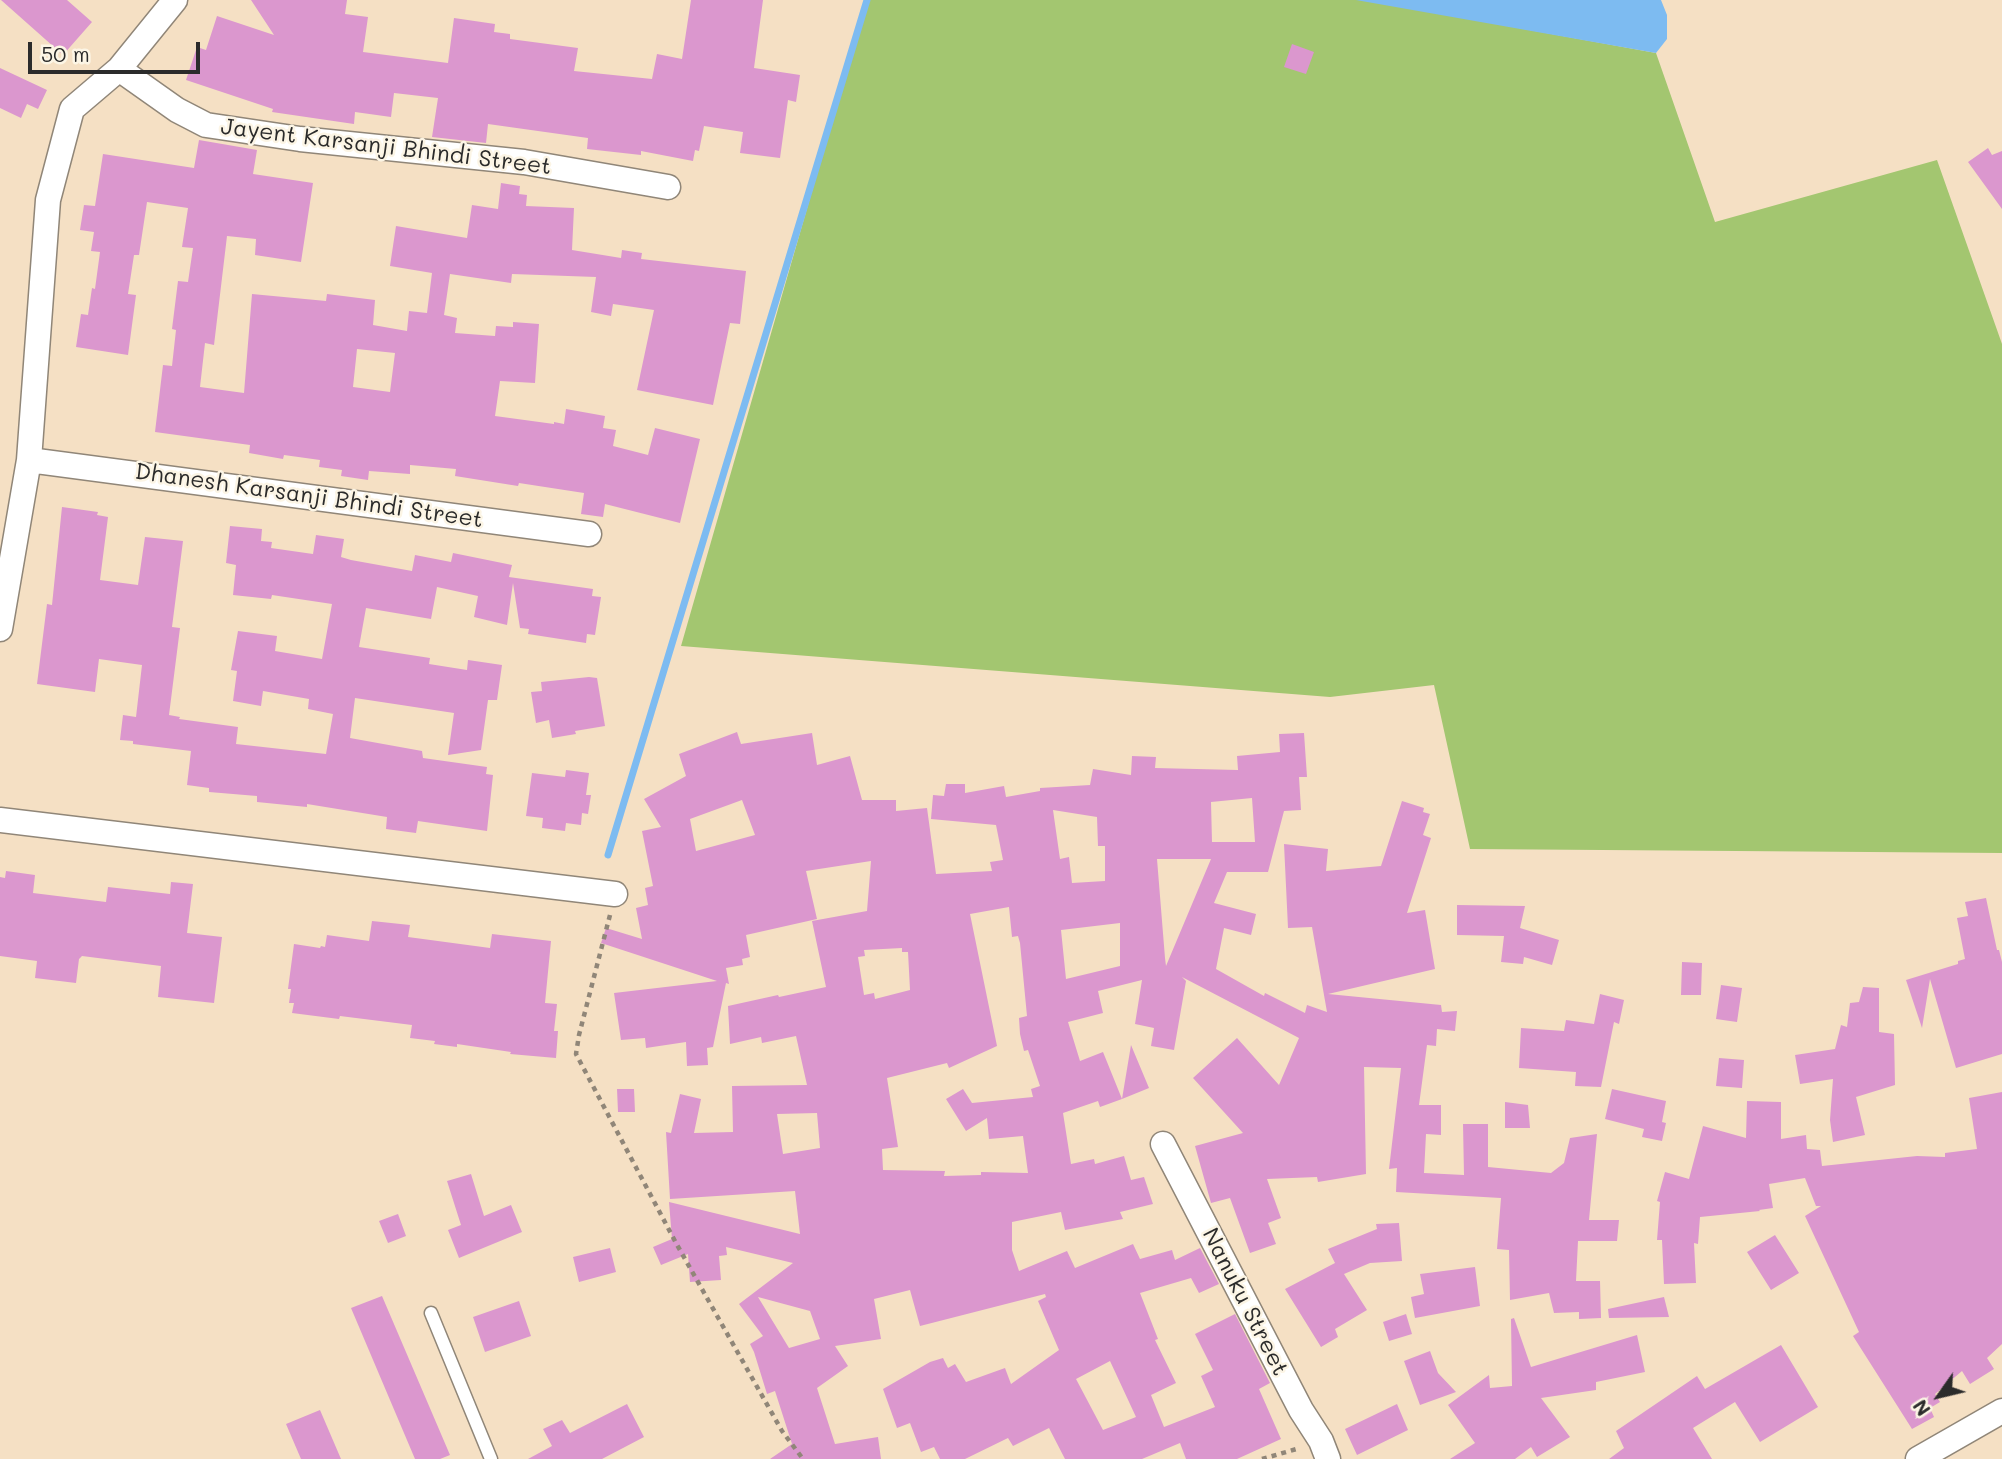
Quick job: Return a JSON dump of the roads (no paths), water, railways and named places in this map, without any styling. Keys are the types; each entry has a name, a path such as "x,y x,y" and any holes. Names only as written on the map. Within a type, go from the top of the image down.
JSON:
{"street":[{"path":"0,629 29,460 48,200 72,109 119,69 175,0"},
{"name":"Jayent Karsanji Bhindi Street","path":"119,69 177,110 206,125 300,139 524,162 668,187"},
{"name":"Dhanesh Karsanji Bhindi Street","path":"29,460 589,534"},
{"path":"0,820 615,894"},
{"name":"Nanuku Street","path":"1163,1144 1324,1450"},
{"path":"1919,1459 2002,1411"}],"lane":[{"path":"431,1313 491,1459"}],"water":[{"path":"1356,0 1661,0 1667,15 1667,39 1656,53"}],"waterway":[{"path":"608,855 867,0"}]}
